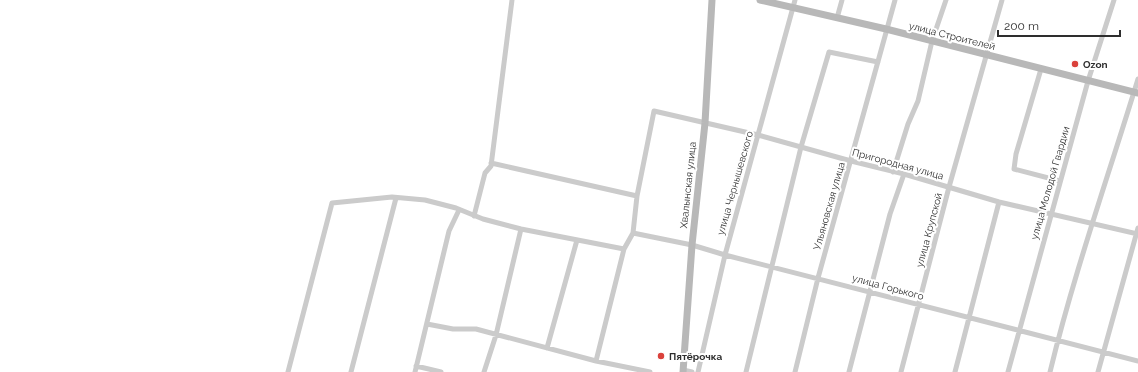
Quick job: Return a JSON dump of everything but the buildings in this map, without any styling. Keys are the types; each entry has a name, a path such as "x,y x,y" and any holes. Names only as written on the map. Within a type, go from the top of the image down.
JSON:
{"street":[{"path":"474,216 485,173 491,166 512,0"},
{"name":"Хвалынская улица","path":"683,371 692,245 705,123 712,0"},
{"name":"улица Строителей","path":"760,0 794,4 837,18 1136,92"},
{"path":"837,18 842,0"},
{"name":"Ульяновская улица","path":"795,372 818,278 895,0"},
{"path":"892,172 908,124 918,100 932,41 946,0"},
{"name":"улица Крупской","path":"901,372 949,187 1002,0"},
{"name":"улица Молодой Гвардии","path":"1008,372 1088,81 1114,0"},
{"name":"улица Чернышевского","path":"698,372 725,255 794,4"},
{"path":"746,372 801,147 829,52 878,62"},
{"path":"1041,69 1016,154 1014,169 1060,181"},
{"path":"1050,372 1093,224 1136,92 1138,79"},
{"name":"Пригородная улица","path":"637,196 654,111 758,135 904,174 999,202 1137,234"},
{"path":"491,163 637,196 633,233 624,249 596,361"},
{"path":"849,372 890,214 904,174"},
{"path":"288,372 332,203 396,198 425,200 483,219 521,229 624,249"},
{"path":"351,372 396,198"},
{"path":"956,372 999,202"},
{"path":"415,372 449,231 459,210"},
{"path":"1098,372 1138,228"},
{"path":"484,372 496,335 521,229"},
{"name":"улица Горького","path":"633,233 692,245 771,267 1138,361"},
{"path":"547,348 576,240"},
{"path":"427,324 453,329 476,329 596,361 650,372"},
{"path":"416,366 441,372"},
{"path":"683,371 692,372"}],"place":[{"name":"Ozon","path":"1075,64"},
{"name":"Пятёрочка","path":"661,356"}]}
